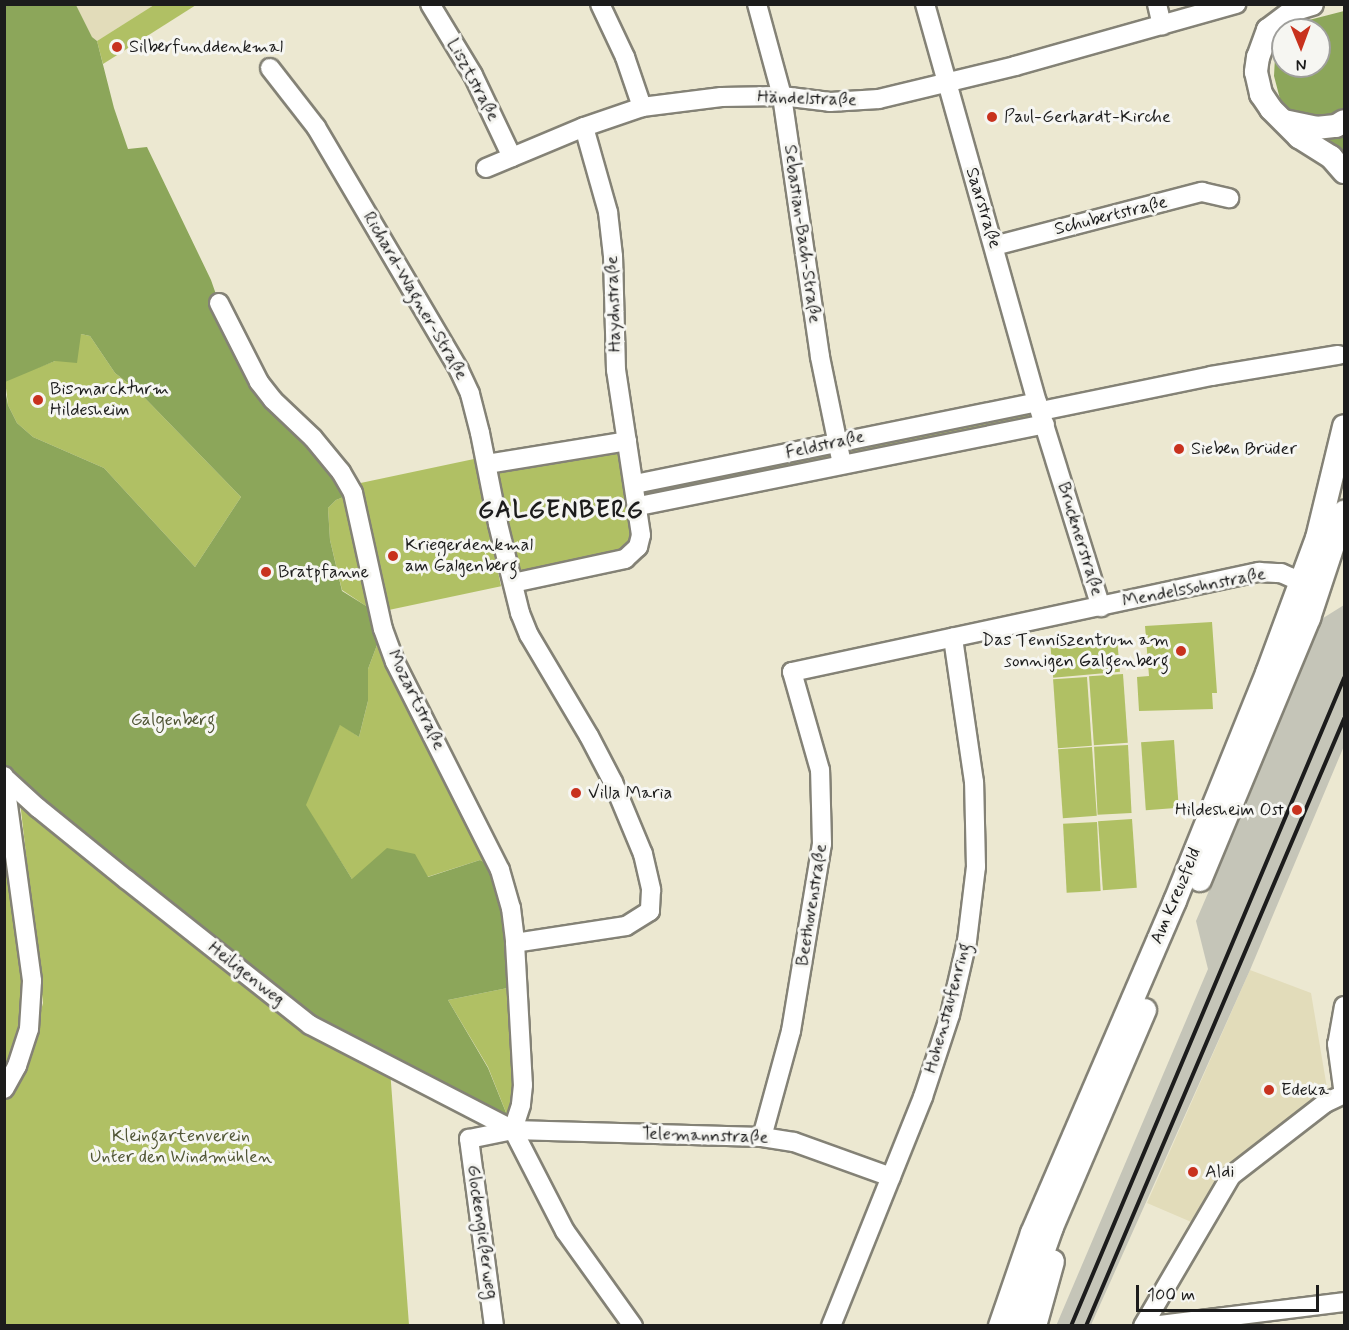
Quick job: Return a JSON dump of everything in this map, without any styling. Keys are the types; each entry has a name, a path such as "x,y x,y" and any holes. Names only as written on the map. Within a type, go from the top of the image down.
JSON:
{"main road":[{"path":"1312,4 1296,9 1268,30 1258,57 1256,72 1261,94 1282,121 1299,137 1331,157 1344,172"},
{"path":"1282,121 1316,128 1336,126 1344,121"},
{"name":"Am Kreuzfeld","path":"1017,1326 1029,1286 1310,586 1317,538 1344,426"},
{"name":"Am Kreuzfeld","path":"1000,1326 1032,1233 1175,901 1267,673 1344,512"},
{"path":"1035,1326 1058,1242 1068,1192"}],"street":[{"name":"Lisztstraße","path":"430,4 473,75 512,158"},
{"path":"600,4 625,57 642,107"},
{"name":"Sebastian-Bach-Straße","path":"757,4 782,96 820,357 842,464"},
{"name":"Saarstraße","path":"925,4 1041,412"},
{"path":"1157,4 1162,25"},
{"name":"Händelstraße","path":"486,168 584,127 642,107 716,97 782,96 856,102 879,99 1236,4"},
{"name":"Richard-Wagner-Straße","path":"270,68 316,127 459,370 470,394 513,583 529,635 589,736 622,802 643,854 651,890 650,911 626,926 515,943"},
{"name":"Haydnstraße","path":"584,127 600,176 608,212 613,256 616,370 635,484"},
{"name":"Schubertstraße","path":"994,246 1202,192 1228,198"},
{"name":"Mozartstraße","path":"219,303 259,382 273,400 314,438 341,472 353,493 383,629 395,662 500,870 511,908 515,943 523,1085 521,1105 513,1130"},
{"name":"Feldstraße","path":"639,506 842,464 1041,412 1211,376 1338,355"},
{"name":"Feldstraße","path":"635,484 837,442 1041,412"},
{"name":"Brucknerstraße","path":"792,672 1101,607 1041,412"},
{"path":"487,464 627,441"},
{"path":"513,583 625,559 638,547 641,535 635,484"},
{"name":"Mendelssohnstraße","path":"1101,607 1259,572 1281,573 1310,586"},
{"name":"Hohenstaufenring","path":"831,1326 923,1097 950,1015 967,941 976,867 974,782 953,638"},
{"name":"Beethovenstraße","path":"762,1137 791,1031 822,844 820,770 792,672"},
{"path":"4,1089 17,1066 29,1029 32,981 5,777"},
{"name":"Heiligenweg","path":"5,777 38,808 310,1025 513,1130"},
{"path":"1143,1326 1231,1176 1325,1103 1344,1094 1337,1044 1344,1006"},
{"path":"513,1130 565,1231 633,1326"},
{"name":"Telemannstraße","path":"513,1130 762,1137 794,1142 891,1177"},
{"name":"Glockengießerweg","path":"494,1326 469,1140 513,1130"},
{"path":"1152,1326 1344,1302"}],"shaded area":[{"path":"76,5 154,5 97,41 92,37"},
{"path":"1344,605 1344,746 1250,970 1091,1325 1056,1326 1208,969 1196,921 1247,802 1320,620"},
{"path":"1250,970 1311,993 1327,1088 1243,1154 1196,1224 1147,1203"}],"green space":[{"name":"Galgenberg","path":"5,5 76,5 92,37 97,41 114,108 128,149 147,147 211,280 219,303 259,382 341,472 383,629 368,669 368,701 359,737 340,725 306,805 352,879 387,848 415,854 428,877 480,860 500,870 517,986 448,1000 488,1068 513,1130 310,1025 10,774 4,761 4,384 8,405 17,423 33,437 104,468 195,567 241,497 138,391 115,373 90,336 81,334 77,363 55,361 5,382","holes":["346,496 371,609 342,591 330,540 328,508 336,500"]},
{"path":"154,5 196,5 103,64 97,41"},
{"path":"1344,11 1344,113 1328,120 1292,112 1280,99 1275,78 1331,78 1331,18 1317,18"},
{"path":"1344,128 1344,159 1311,132"},
{"path":"81,334 90,336 115,373 138,391 241,497 195,567 104,468 33,437 17,423 8,405 5,380 55,361"},
{"path":"1031,411 1029,420 650,498 646,491"},
{"path":"614,450 620,456 634,542 621,554 529,576 513,571 495,469"},
{"path":"474,459 501,586 388,610 361,483"},
{"path":"346,496 372,610 342,590 330,540 328,508 336,500"},
{"name":"Das Tenniszentrum am sonnigen Galgenberg","path":"1212,622 1217,693 1212,693 1213,709 1139,711 1137,677 1149,676 1145,626"},
{"path":"383,629 500,870 480,860 427,877 352,879 305,805 340,724 359,737 368,701 368,669"},
{"path":"1117,638 1120,672 1053,678 1050,644"},
{"path":"1123,674 1128,743 1094,745 1089,676"},
{"path":"1087,677 1092,746 1058,748 1053,679"},
{"path":"1174,740 1179,808 1146,810 1141,742"},
{"path":"1128,745 1132,813 1098,815 1094,747"},
{"path":"1092,747 1097,816 1063,818 1058,749"},
{"name":"Kleingartenverein Unter den Windmühlen","path":"19,793 390,1069 409,1325 5,1326 5,1101 28,1059 43,1003"},
{"path":"1132,819 1137,888 1103,890 1098,821"},
{"path":"4,822 25,1000 20,1032 5,1068"},
{"path":"1097,822 1101,891 1067,893 1063,824"},
{"path":"517,986 513,1130 488,1067 448,1000"}],"railway":[{"path":"1071,1326 1344,678"},
{"path":"1086,1326 1344,719"}],"place":[{"name":"Silberfunddenkmal","path":"117,47"},
{"name":"Paul-Gerhardt-Kirche","path":"992,117"},
{"name":"Bismarckturm Hildesheim","path":"38,400"},
{"name":"Sieben Brüder","path":"1179,449"},
{"name":"Kriegerdenkmal am Galgenberg","path":"393,556"},
{"name":"Bratpfanne","path":"266,572"},
{"name":"Das Tenniszentrum am sonnigen Galgenberg","path":"1181,651"},
{"name":"Villa Maria","path":"576,793"},
{"name":"Hildesheim Ost","path":"1297,810"},
{"name":"Edeka","path":"1269,1090"},
{"name":"Aldi","path":"1193,1172"}],"district":[{"name":"GALGENBERG","path":"561,511"}]}
